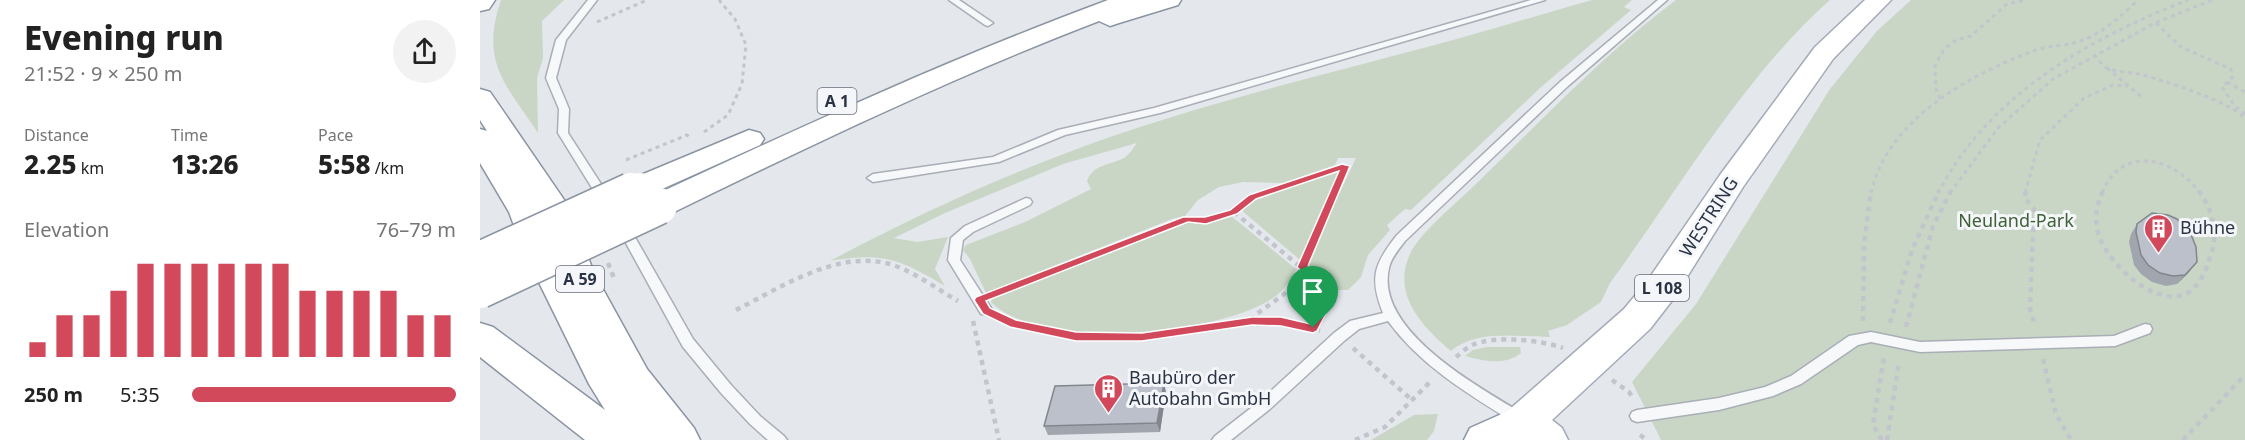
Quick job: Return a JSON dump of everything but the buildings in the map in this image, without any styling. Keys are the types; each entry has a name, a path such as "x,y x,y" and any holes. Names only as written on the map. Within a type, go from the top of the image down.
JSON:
{"main road":[{"path":"480,4 483,0"},
{"name":"A 1","path":"480,260 635,181 1036,19 1089,0"},
{"name":"A 1","path":"480,290 635,181 864,108 993,53 1131,0"},
{"path":"993,53 1169,0"},
{"name":"WESTRING","path":"1485,440 1525,434 1589,364 1631,326 1655,297 1731,182 1824,53 1879,0"},
{"path":"480,80 484,116"},
{"name":"A 59","path":"484,116 540,250 609,384 649,440"},
{"name":"A 59","path":"484,116 553,207 577,273 633,380 679,440"},
{"path":"480,337 615,440"}],"lane":[{"path":"593,0 561,40 552,68 551,78 564,109 563,133 634,244 688,343 755,420 779,440"},
{"path":"953,0 988,22"},
{"path":"873,178 994,160 1062,132 1156,111 1541,0"},
{"path":"1525,434 1443,369 1412,342 1389,316 1382,292 1381,270 1401,238 1564,84 1663,0"},
{"path":"983,305 954,260 957,238 969,229 1026,202"},
{"path":"1220,440 1265,405 1355,325 1389,316"},
{"path":"1637,416 1719,404 1768,392 1796,380 1854,340 1871,337 1920,347 2115,341 2145,329"}],"path":[{"path":"594,24 612,13 647,0"},
{"path":"635,181 687,135 691,138 711,129 728,115 742,84 746,45 735,19 719,0"},
{"path":"1940,99 1936,89 1935,66 1944,49 1956,40 1971,36 2007,4 2025,0"},
{"path":"1871,337 1863,322 1865,225 1879,167 1903,129 1940,99 2036,50 2079,42 2098,33 2110,26 2138,0"},
{"path":"1882,440 1873,425 1887,339 1900,279 1922,221 1944,177 1961,151 1987,122 2044,73 2128,26 2188,0"},
{"path":"1887,440 1901,344 1933,226 1955,183 1998,128 2053,79 2155,23 2212,0"},
{"path":"2155,23 2166,30 2173,41 2180,46 2231,69 2232,78 2222,87 2225,95 2245,114"},
{"path":"2098,33 2119,42"},
{"path":"2094,55 2106,68 2143,98"},
{"path":"2106,68 2132,71 2159,78 2231,108 2242,114 2245,119"},
{"path":"2227,82 2245,92"},
{"path":"2071,440 2056,414 2030,309 2034,209 2024,197 2040,141 2084,98 2113,86 2128,86"},
{"path":"2147,160 2174,168 2186,175 2197,187 2212,217 2215,231 2211,260 2195,287 2184,295 2171,296 2146,289 2118,270 2103,247 2098,230 2097,213 2100,195 2119,166 2147,160"},
{"path":"983,305 1187,219 1206,220 1234,212 1253,197 1346,166 1296,281 1283,295 1254,316 1252,321"},
{"path":"1234,212 1331,292 1313,328"},
{"path":"736,310 825,268 856,261 873,260 908,272 961,303"},
{"path":"983,305 1014,324 1038,330 1096,338 1152,336 1252,321 1281,321 1313,328 1339,337 1412,400"},
{"path":"972,317 999,440"},
{"path":"1355,440 1385,427 1443,369 1471,346 1482,342 1534,341 1557,345 1589,364"},
{"path":"2183,440 2245,375"}],"green space":[{"path":"501,0 564,0 542,21 543,58 537,78 538,133 506,86 495,57 493,40"},
{"path":"1592,0 1632,0 1624,7 1631,10 1540,88 1411,210 1405,209 1387,225 1390,230 1368,255 1361,277 1348,290 1337,290 1306,264 1356,158 1338,158 1335,165 1283,183 1243,182 1219,187 1198,200 1185,216 1172,219 986,293 970,259 963,250 966,245 1025,222 1091,189 1087,181 1093,171 1124,158 1137,143 1063,164 945,213 894,238 917,242 948,237 935,269 945,286 915,269 890,260 864,257 830,261 973,191 1106,138 1244,96 1451,41"},
{"path":"1676,0 1830,0 1769,63 1741,98 1610,283 1601,302 1567,325 1548,331 1550,337 1485,337 1461,344 1451,351 1421,321 1407,296 1404,283 1405,269 1415,245 1441,216 1574,88 1624,42"},
{"name":"Neuland-Park","path":"1911,0 2245,0 2245,440 1661,440 1632,382 1696,304 1830,89 1877,31"},
{"path":"1341,171 1300,260 1240,209 1251,200"},
{"path":"1230,215 1296,269 1277,295 1247,311 1173,329 1130,333 1088,332 1048,328 1015,318 991,302 992,299 1187,223 1205,222"},
{"path":"1487,347 1520,347 1521,353 1501,361 1486,361 1465,356 1473,350"},
{"path":"1438,414 1434,431 1427,440 1371,440 1414,415"}],"place":[{"name":"Bühne","path":"2159,254"},
{"name":"Baubüro der Autobahn GmbH","path":"1108,414"}],"route":[{"path":"1346,166 1302,267 1331,292 1313,328 1281,321 1252,321 1142,337 1096,338 1038,330 1014,324 986,311 980,300 1187,219 1206,220 1234,212 1253,197 1346,166"}]}
